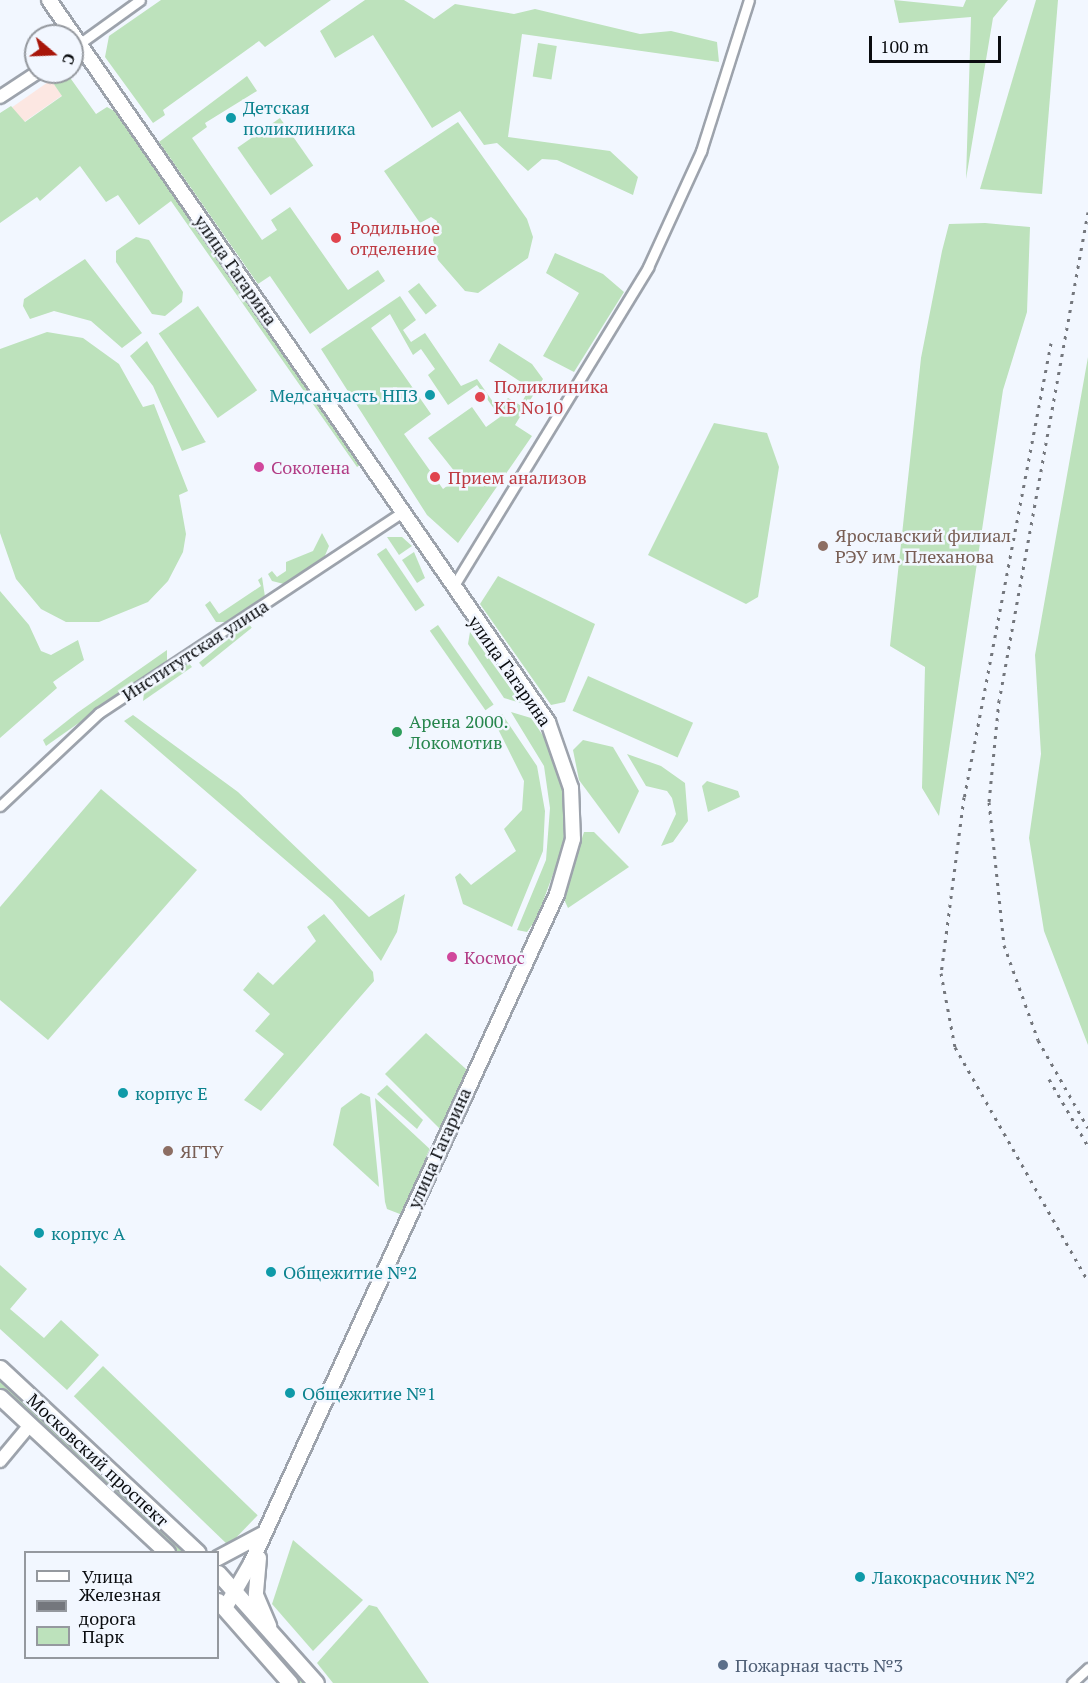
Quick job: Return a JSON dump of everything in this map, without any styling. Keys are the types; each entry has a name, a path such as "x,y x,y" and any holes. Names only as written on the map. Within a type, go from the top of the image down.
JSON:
{"main road":[{"name":"улица Гагарина","path":"49,0 63,24"},
{"name":"улица Гагарина","path":"84,57 548,722 563,753 571,788 573,839 557,894 265,1533 237,1592 221,1605"},
{"name":"Московский проспект","path":"0,1368 196,1551"},
{"name":"Московский проспект","path":"0,1397 166,1551"},
{"path":"219,1557 265,1533"},
{"path":"265,1533 255,1580 269,1628"},
{"path":"219,1574 316,1683"},
{"path":"221,1605 290,1683"}],"street":[{"path":"84,40 140,0"},
{"path":"453,587 648,267 702,151 749,0"},
{"path":"0,98 24,82"},
{"name":"Институтская улица","path":"0,806 99,713 403,512"},
{"path":"0,1461 30,1425"},
{"path":"1072,1683 1088,1668"}],"shaded area":[{"path":"45,84 54,84 62,96 23,123 12,108"}],"green space":[{"path":"161,0 331,0 265,47 259,41 163,110 165,115 153,123 105,57 109,36"},
{"path":"365,0 404,0 434,19 455,4 514,14 535,9 640,34 671,31 717,42 719,62 522,34 508,137 610,151 638,177 633,195 557,160 542,159 528,171 497,143 484,145 460,111 432,128 373,35 335,58 320,31"},
{"path":"894,0 963,7 966,0 1008,0 993,18 966,179 971,17 899,23"},
{"path":"1036,0 1058,0 1042,194 980,189"},
{"path":"538,43 557,46 551,80 533,77"},
{"path":"247,76 257,91 205,123 207,127 192,138 262,240 277,230 271,220 290,207 348,290 378,270 385,281 310,334 270,276 258,284 159,142"},
{"path":"54,84 75,84 96,114 107,107 116,112 364,462 357,467 171,201 139,225 118,195 106,202 80,166 40,201 37,197 0,223 0,113 11,106 25,122 62,96"},
{"path":"280,118 313,166 271,195 237,148"},
{"path":"458,122 527,219 533,237 528,258 478,293 465,291 438,260 433,240 437,221 431,217 420,223 384,171"},
{"path":"985,223 1030,227 1027,312 1003,390 939,816 922,788 925,667 890,646 921,358 942,251 949,224"},
{"path":"136,237 149,240 183,292 182,302 165,316 152,314 116,262 116,251"},
{"path":"555,253 603,274 624,292 574,372 543,356 579,293 546,273"},
{"path":"85,259 142,333 122,348 91,321 54,311 30,319 23,306 24,299"},
{"path":"419,283 437,306 426,314 408,292"},
{"path":"400,296 416,320 403,330 411,342 425,333 461,386 477,379 498,409 508,398 520,405 530,388 489,361 499,343 532,364 543,379 515,425 532,436 458,543 427,515 321,349","holes":["390,314 413,355 421,349 435,369 428,375 448,405 477,385 500,417 486,427 472,407 428,438 459,477 443,489 404,434 431,414 371,328"]},
{"path":"198,306 257,390 218,418 159,334"},
{"path":"47,332 83,338 119,364 143,407 154,404 188,491 179,495 186,534 183,552 168,581 148,602 99,622 66,622 41,609 16,579 0,533 0,349"},
{"path":"147,341 206,442 182,451 153,386 130,356"},
{"path":"1088,357 1088,1045 1044,931 1029,838 1041,754 1035,655"},
{"path":"714,423 767,433 779,467 758,597 746,604 648,555"},
{"path":"322,533 329,546 324,558 284,584 272,581 268,574 272,571 277,577 286,571 286,562 313,551"},
{"path":"387,537 402,537 412,546 399,555"},
{"path":"386,548 425,605 415,611 377,554"},
{"path":"414,552 425,578 417,583 402,560"},
{"path":"498,576 595,624 565,702 551,705 480,604"},
{"path":"262,577 265,597 226,622 216,622 205,605 210,601 219,614 261,586 258,580"},
{"path":"0,591 29,625 41,651 51,655 78,640 84,660 53,682 57,688 0,738"},
{"path":"248,623 252,628 203,667 199,663"},
{"path":"438,625 494,704 485,710 430,631"},
{"path":"470,632 521,703 504,698 468,644"},
{"path":"167,650 167,661 46,746 43,740 77,713"},
{"path":"188,662 192,667 143,701 144,693"},
{"path":"588,676 693,723 678,757 573,711"},
{"path":"511,712 531,718 555,753 563,788 564,844 537,918 527,932 517,930 546,860 550,808 544,766"},
{"path":"502,714 537,766 545,811 543,851 512,927 463,904 455,877 460,873 471,885 516,851 504,829 522,810 524,781 495,723"},
{"path":"133,715 238,792 369,917 405,894 397,932 381,961 332,900 124,721"},
{"path":"583,740 613,747 639,791 619,834 579,780 573,750"},
{"path":"627,754 661,766 685,783 688,821 673,842 661,846 676,814 672,798 667,791 646,786"},
{"path":"707,781 738,791 740,797 708,812 702,786"},
{"path":"101,789 197,870 48,1040 0,1000 0,907"},
{"path":"584,832 594,832 629,867 568,908 563,897"},
{"path":"324,914 373,972 374,981 261,1111 244,1100 284,1054 255,1031 270,1014 243,990 258,972 273,985 316,941 307,927"},
{"path":"426,1033 466,1069 468,1078 442,1131 385,1074"},
{"path":"387,1085 423,1120 417,1129 377,1094"},
{"path":"361,1093 370,1097 379,1187 333,1145 341,1108"},
{"path":"375,1098 433,1152 405,1216 387,1209 385,1202"},
{"path":"0,1265 27,1289 10,1309 44,1338 61,1320 99,1355 67,1390 0,1329"},
{"path":"103,1366 258,1515 228,1546 74,1396"},
{"path":"0,1379 184,1551 174,1551 0,1389"},
{"path":"293,1540 363,1600 313,1651 272,1604"},
{"path":"369,1605 377,1607 429,1683 333,1683 317,1663"},
{"path":"244,1612 306,1683 300,1683"}],"railway":[{"path":"1088,212 999,700 989,802 1004,945 1038,1040 1088,1128"},
{"path":"1051,343 964,797 941,973 955,1047 1088,1281"},
{"path":"1049,1079 1088,1146"}],"place":[{"name":"Детская поликлиника","path":"231,118"},
{"name":"Родильное отделение","path":"336,238"},
{"name":"Медсанчасть НПЗ","path":"430,395"},
{"name":"Поликлиника КБ No10","path":"480,397"},
{"name":"Соколена","path":"259,467"},
{"name":"Прием анализов","path":"435,477"},
{"name":"Ярославский филиал РЭУ им. Плеханова","path":"823,546"},
{"name":"Арена 2000. Локомотив","path":"397,732"},
{"name":"Космос","path":"452,957"},
{"name":"корпус Е","path":"123,1093"},
{"name":"ЯГТУ","path":"168,1151"},
{"name":"корпус А","path":"39,1233"},
{"name":"Общежитие №2","path":"271,1272"},
{"name":"Общежитие №1","path":"290,1393"},
{"name":"Лакокрасочник №2","path":"860,1577"},
{"name":"Пожарная часть №3","path":"723,1665"}]}
